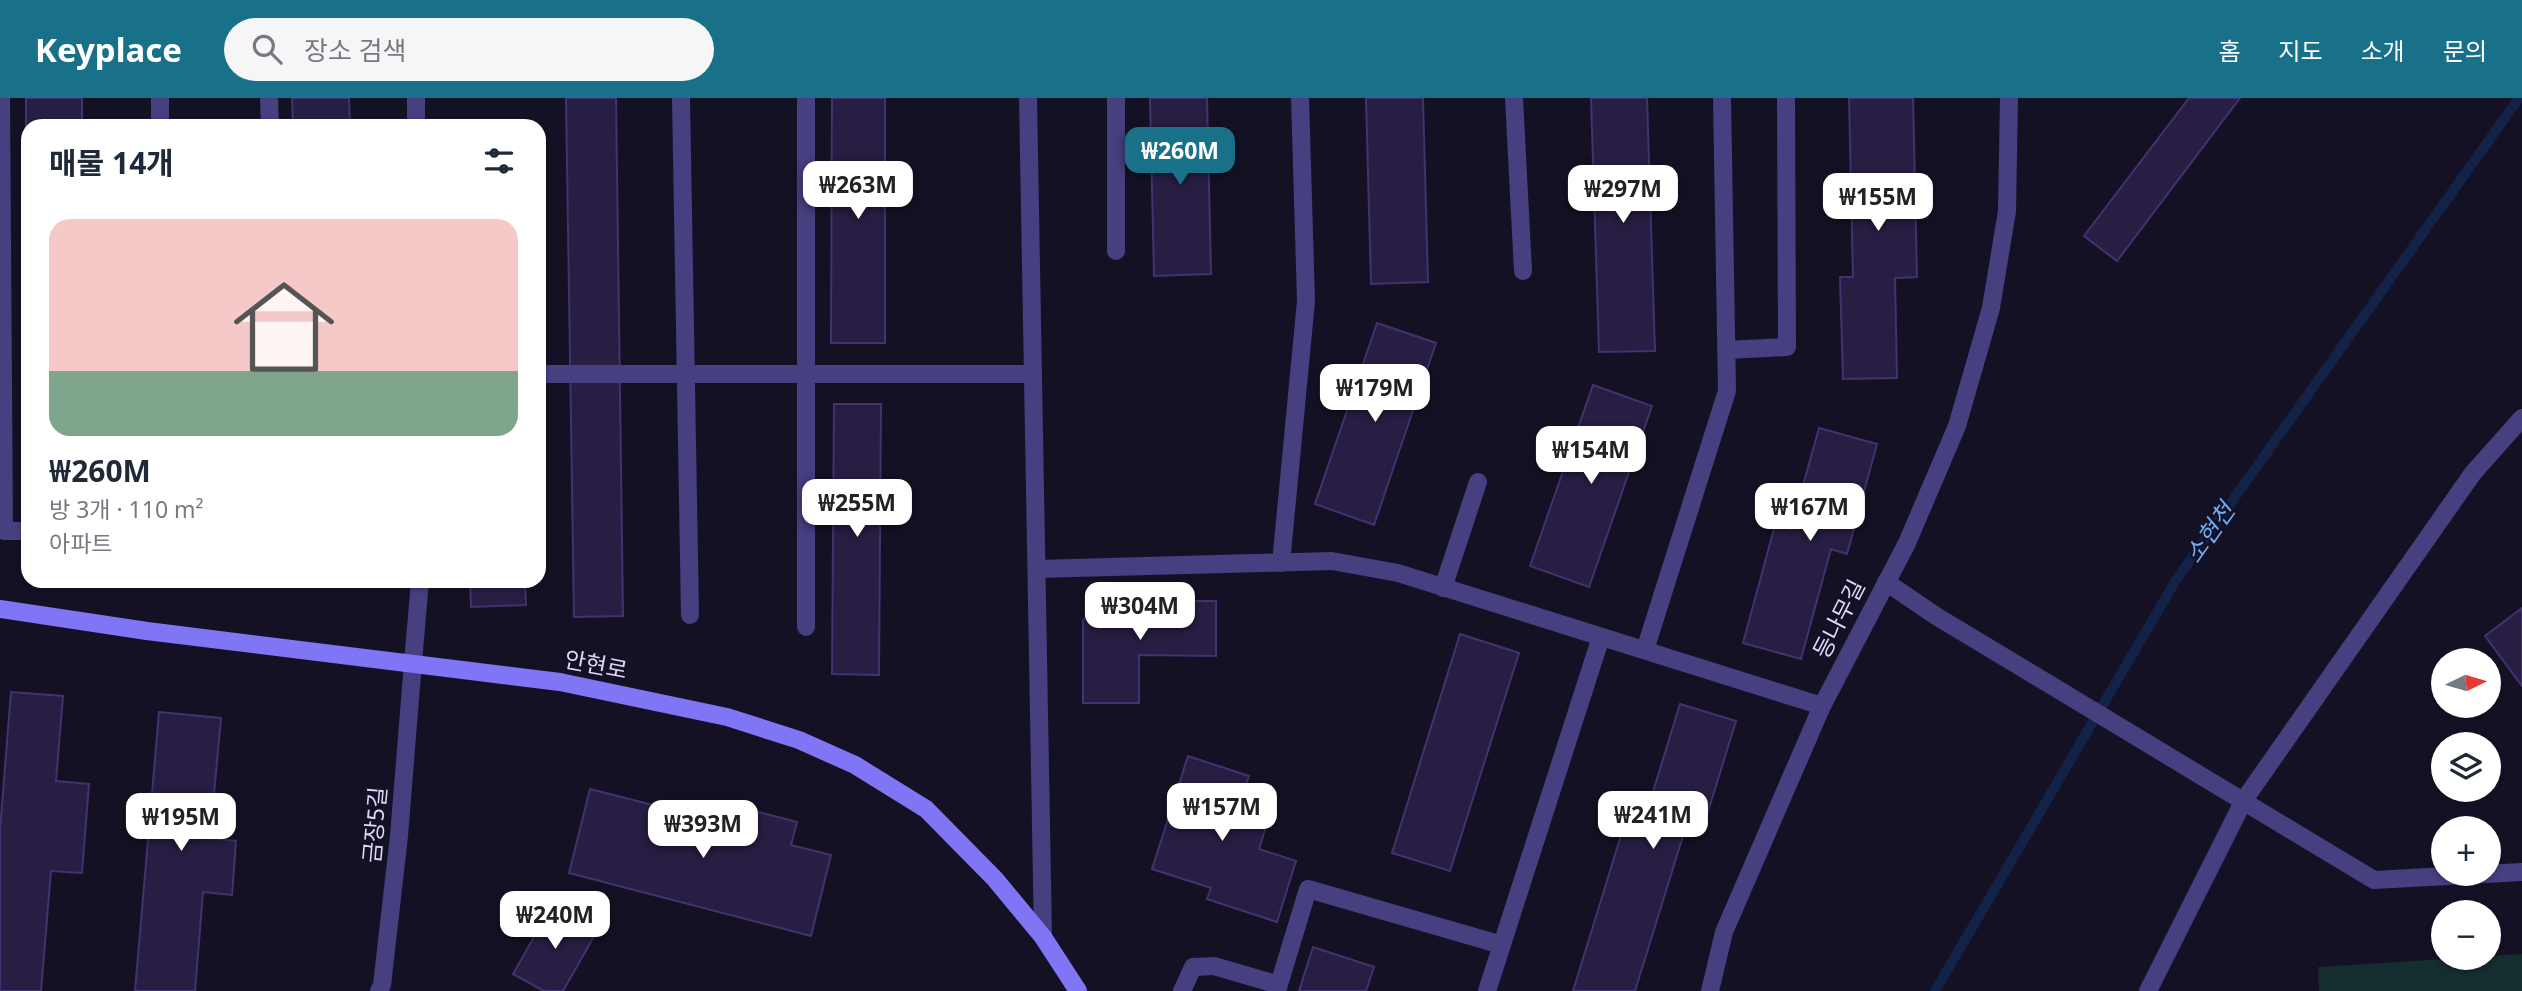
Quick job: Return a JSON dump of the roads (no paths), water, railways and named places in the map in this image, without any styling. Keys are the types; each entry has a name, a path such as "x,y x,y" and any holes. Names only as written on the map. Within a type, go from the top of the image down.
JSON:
{"street":[{"path":"1,98 4,531 21,531"},
{"path":"160,98 160,119"},
{"path":"270,98 270,119"},
{"path":"416,98 416,119"},
{"path":"681,98 690,615"},
{"path":"806,98 806,627"},
{"path":"1028,98 1044,937"},
{"path":"1116,98 1116,251"},
{"path":"1281,563 1306,301 1300,98"},
{"path":"1514,98 1523,271"},
{"path":"1645,650 1727,391 1722,98"},
{"path":"1726,350 1787,347 1786,98"},
{"name":"등나무길","path":"1710,991 1724,932 1822,706 1907,543 1957,426 1991,308 2007,211 2009,98"},
{"path":"546,374 1033,374"},
{"path":"2148,991 2244,800 2473,473 2522,418"},
{"path":"1443,588 1478,482"},
{"path":"1037,569 1332,561 1398,573 1822,706"},
{"path":"1886,582 1936,616 2374,880 2522,872"},
{"name":"금장5길","path":"385,989 419,588"},
{"name":"안현로","path":"0,609 147,631 560,681 727,717 799,740 855,765 926,809 995,879 1044,937 1078,991"},
{"path":"1488,991 1601,637"},
{"path":"1182,991 1194,967 1214,966 1278,988 1308,889 1502,945"}],"waterway":[{"name":"소현천","path":"1935,991 2176,580 2519,98"}]}
